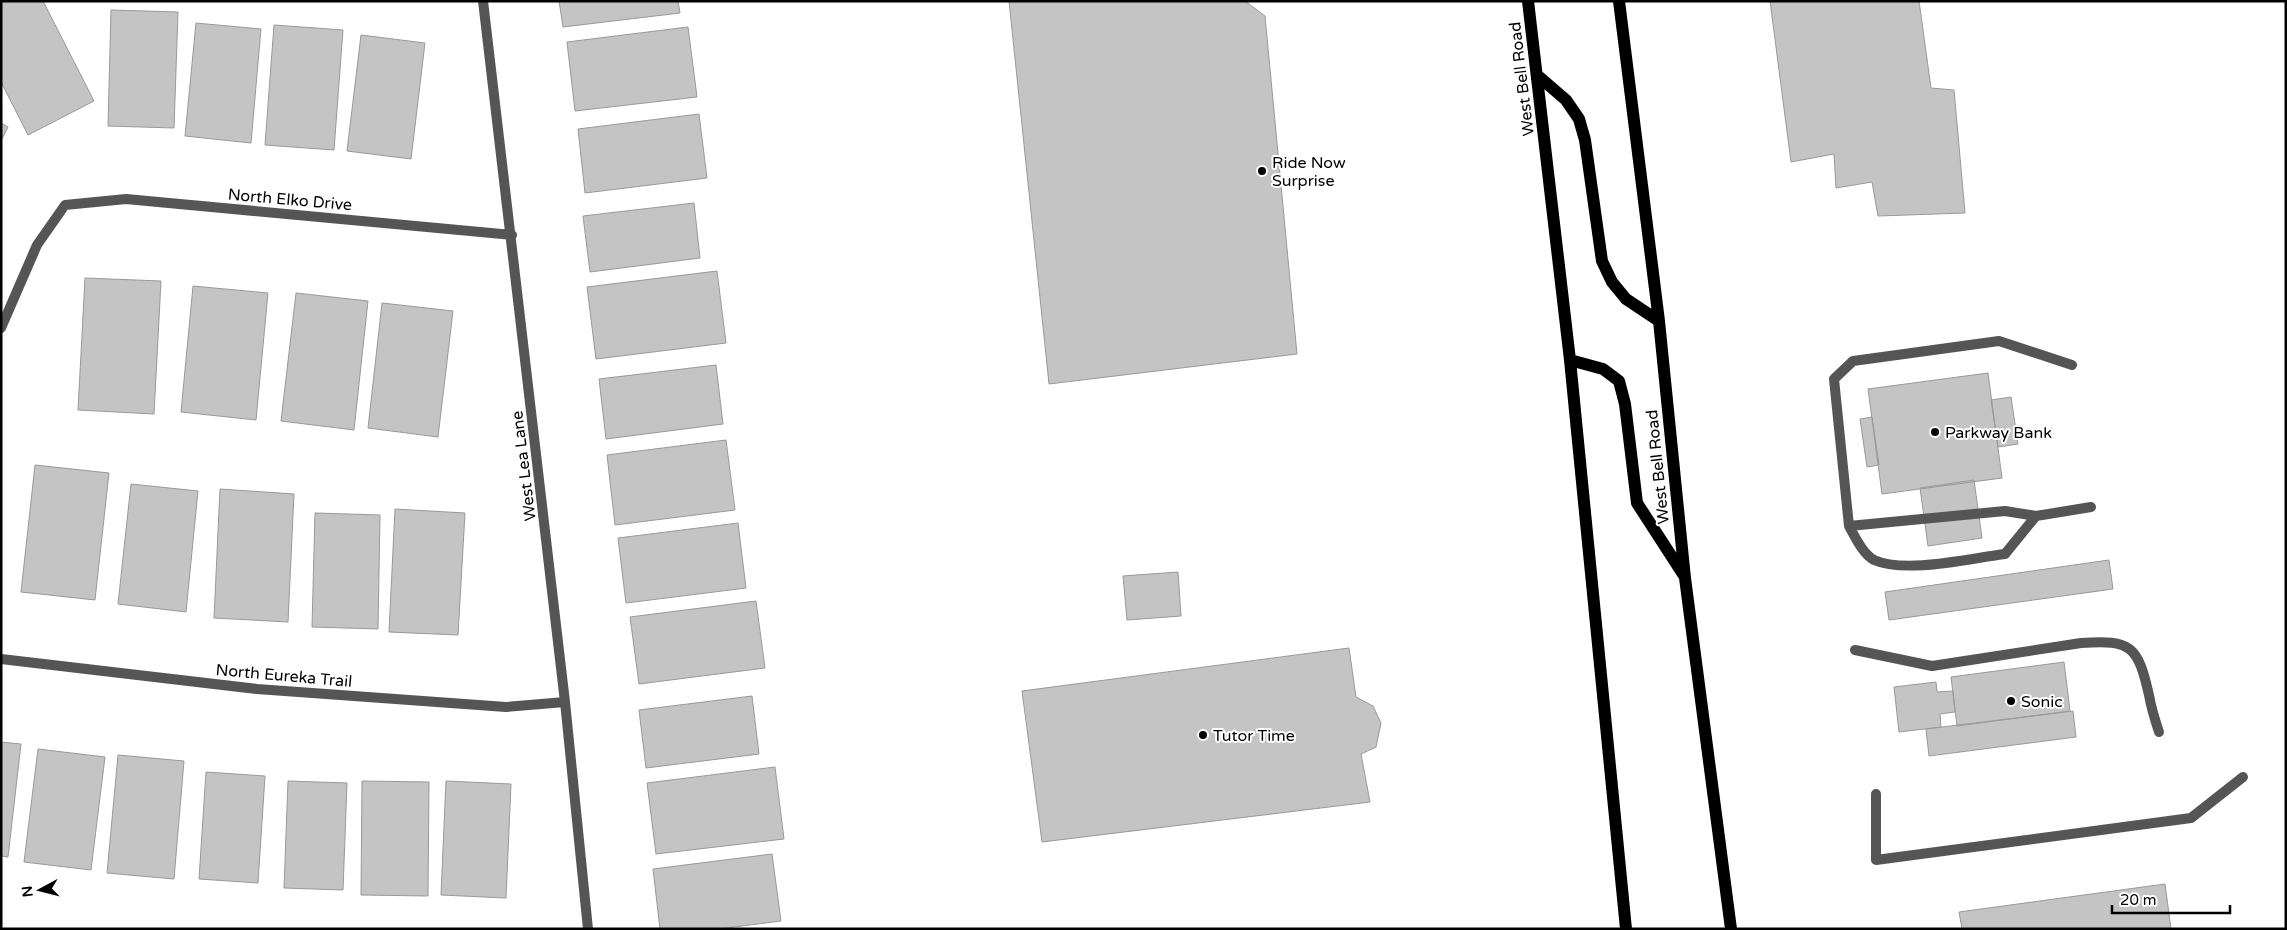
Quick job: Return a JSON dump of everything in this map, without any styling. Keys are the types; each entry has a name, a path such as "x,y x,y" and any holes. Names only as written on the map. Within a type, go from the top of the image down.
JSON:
{"main road":[{"name":"West Bell Road","path":"1528,1 1570,360 1626,929"},
{"name":"West Bell Road","path":"1619,1 1659,321 1685,578 1731,929"},
{"path":"1537,75 1566,100 1579,119 1585,140 1602,261 1612,282 1626,299 1659,321"},
{"path":"1570,360 1603,368 1619,381 1625,404 1638,503 1685,578"}],"street":[{"name":"West Lea Lane","path":"484,1 565,702 588,929"},
{"name":"North Elko Drive","path":"1,328 37,245 65,206 126,199 512,235"},
{"path":"2036,516 2005,554 1912,566 1892,565 1873,559 1858,542 1849,526 1834,379 1853,361 1999,341 2072,365"},
{"path":"1849,526 2005,511 2036,516 2091,507"},
{"path":"1855,650 1932,666 2081,643 2103,641 2124,646 2136,654 2144,669 2158,732"},
{"name":"North Eureka Trail","path":"1,659 257,689 506,707 565,702"},
{"path":"1876,794 1876,860 2191,818 2244,777"}],"building":[{"path":"1,1 43,1 94,101 28,135 1,82"},
{"path":"559,1 678,1 680,13 563,27"},
{"path":"1009,1 1245,1 1265,16 1297,354 1049,384"},
{"path":"1770,1 1919,1 1931,88 1954,90 1965,213 1878,216 1872,182 1836,188 1834,154 1791,162"},
{"path":"111,10 178,12 174,128 108,126"},
{"path":"196,23 261,29 251,143 185,136"},
{"path":"274,25 343,30 334,150 265,145"},
{"path":"688,27 697,97 575,111 567,42"},
{"path":"361,35 425,43 411,159 347,151"},
{"path":"699,114 707,178 585,193 578,129"},
{"path":"1,123 8,127 1,141"},
{"path":"694,203 700,258 590,272 583,216"},
{"path":"717,271 726,343 596,359 587,287"},
{"path":"85,278 161,281 154,414 78,410"},
{"path":"193,286 268,293 256,420 181,412"},
{"path":"296,293 368,301 354,430 281,421"},
{"path":"382,303 453,311 438,437 368,428"},
{"path":"716,365 723,424 606,439 599,379"},
{"name":"Parkway Bank","path":"1988,373 2002,478 1882,494 1868,389"},
{"path":"2011,397 2018,444 1998,447 1991,400"},
{"path":"1872,417 1879,465 1867,467 1860,419"},
{"path":"726,440 735,510 615,525 607,455"},
{"path":"35,465 109,473 95,600 21,592"},
{"path":"1974,480 1982,538 1928,546 1920,488"},
{"path":"131,484 198,491 186,612 118,604"},
{"path":"220,489 294,494 288,622 214,618"},
{"path":"395,509 465,513 458,635 389,632"},
{"path":"315,513 380,515 378,629 312,627"},
{"path":"738,523 746,588 626,603 618,538"},
{"path":"2109,560 2113,589 1889,620 1885,592"},
{"path":"1178,572 1181,616 1127,620 1123,576"},
{"path":"756,601 765,668 639,684 630,617"},
{"name":"Tutor Time","path":"1349,648 1356,697 1373,706 1381,723 1376,747 1361,754 1370,802 1042,842 1022,691"},
{"name":"Sonic","path":"2064,662 2070,711 1957,726 1951,677"},
{"path":"1936,682 1937,692 1953,691 1955,712 1940,714 1941,727 1899,732 1894,687"},
{"path":"752,696 759,754 646,768 639,710"},
{"path":"2073,711 2076,737 1929,756 1926,729"},
{"path":"1,742 21,744 8,857 1,856"},
{"path":"38,749 105,757 91,870 24,862"},
{"path":"118,755 184,761 174,879 107,873"},
{"path":"775,767 784,839 656,854 647,783"},
{"path":"206,772 265,776 258,883 199,879"},
{"path":"288,781 347,783 343,890 284,888"},
{"path":"362,781 429,782 428,896 361,895"},
{"path":"446,781 511,784 506,898 441,895"},
{"path":"772,854 781,921 719,929 660,929 653,869"},
{"path":"2165,884 2171,929 1962,929 1959,912"}],"place":[{"name":"Ride Now Surprise","path":"1262,171"},
{"name":"Parkway Bank","path":"1935,432"},
{"name":"Sonic","path":"2011,701"},
{"name":"Tutor Time","path":"1203,735"}]}
